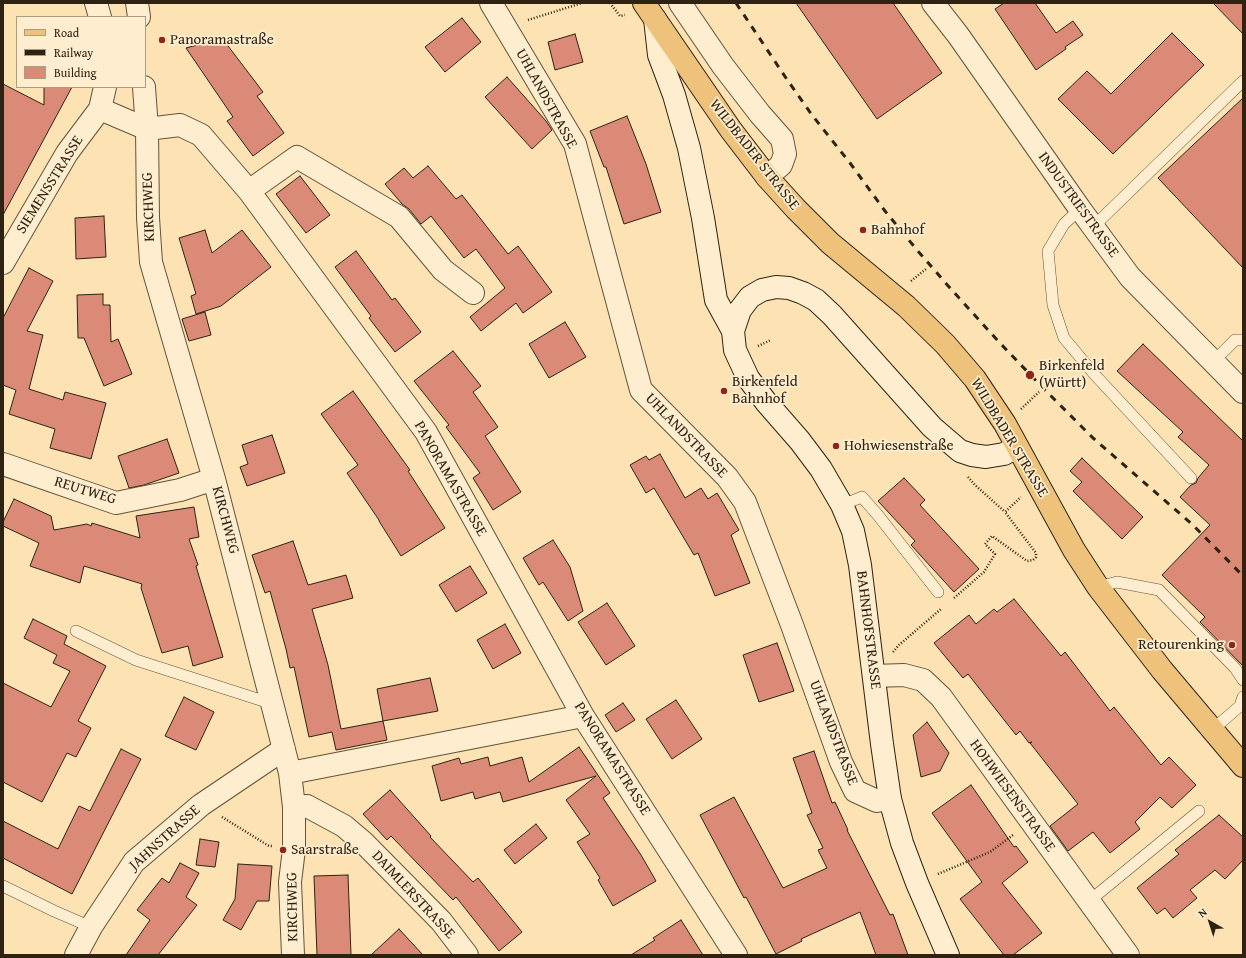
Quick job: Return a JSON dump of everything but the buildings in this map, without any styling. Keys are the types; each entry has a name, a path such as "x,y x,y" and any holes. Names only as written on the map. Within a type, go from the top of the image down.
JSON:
{"main road":[{"name":"WILDBADER STRASSE","path":"650,11 731,130 767,177 830,243 906,306 945,344 975,379 1004,424 1074,550 1098,587 1162,670 1243,766"}],"street":[{"path":"96,3 100,16"},
{"path":"138,3 139,16"},
{"name":"UHLANDSTRASSE","path":"490,3 574,144 641,390 727,477 745,502 792,624 841,762 855,791 877,801 890,800"},
{"path":"680,3 723,66 760,114 782,138 786,154 781,166 767,177"},
{"name":"INDUSTRIESTRASSE","path":"933,3 1130,277 1243,392"},
{"path":"650,11 659,55 674,95 689,148 704,218 716,300 733,331"},
{"path":"100,109 105,88"},
{"name":"KIRCHWEG","path":"144,88 147,129 148,218 151,262 214,479 290,773 294,808 294,849 290,882 293,955"},
{"name":"PANORAMASTRASSE","path":"100,109 147,129 180,125 201,134 249,191 426,432 583,716 736,955"},
{"name":"SIEMENSSTRASSE","path":"3,263 67,153 100,109"},
{"path":"249,191 297,157 399,217 443,270 472,293"},
{"path":"733,331 740,310 750,297 762,290 776,287 789,288 803,293 816,300 832,315 932,427 960,451 986,457 1004,454 1017,447"},
{"name":"BAHNHOFSTRASSE","path":"733,331 735,350 748,378 821,469 842,505 853,531 860,565 890,800 902,843 917,883 948,955"},
{"name":"REUTWEG","path":"3,464 116,503 180,490 214,479"},
{"name":"HOHWIESENSTRASSE","path":"874,676 904,675 923,680 941,697 1030,822 1128,955"},
{"path":"290,773 583,716"},
{"name":"JAHNSTRASSE","path":"76,955 91,926 134,862 201,805 284,749"},
{"name":"DAIMLERSTRASSE","path":"294,808 307,806 344,826 364,843 441,921 467,955"}],"lane":[{"path":"1093,227 1243,81"},
{"path":"1080,209 1064,224 1048,251 1053,305 1064,338 1095,375 1191,478"},
{"path":"1213,362 1235,340 1243,340"},
{"path":"842,505 862,497 938,592"},
{"path":"1098,587 1117,582 1159,590 1235,668 1243,680"},
{"path":"76,631 136,660 273,704"},
{"path":"1212,730 1240,706 1243,697"},
{"path":"1088,902 1199,811"},
{"path":"3,886 54,911 91,926"}],"path":[{"path":"505,27 582,3"},
{"path":"610,3 620,16"},
{"path":"909,283 926,269"},
{"path":"757,346 771,340"},
{"path":"1020,409 1038,392"},
{"path":"954,598 984,572 996,554 985,544 992,536 1027,561 1033,560 1036,557 1036,553 1005,512 975,485 964,472 960,451"},
{"path":"1005,512 1018,499 1039,487"},
{"path":"874,676 899,645 942,608"},
{"path":"216,814 269,846 276,846"},
{"path":"917,883 990,852 1030,822"}],"railway":[{"path":"736,3 812,115 885,211 950,288 999,342 1093,438 1193,525 1243,576"}],"place":[{"name":"Panoramastraße","path":"162,40"},
{"name":"Bahnhof","path":"863,230"},
{"name":"Birkenfeld (Württ)","path":"1030,375"},
{"name":"Birkenfeld Bahnhof","path":"724,391"},
{"name":"Hohwiesenstraße","path":"836,446"},
{"name":"Retourenking","path":"1232,645"},
{"name":"Saarstraße","path":"283,850"}]}
